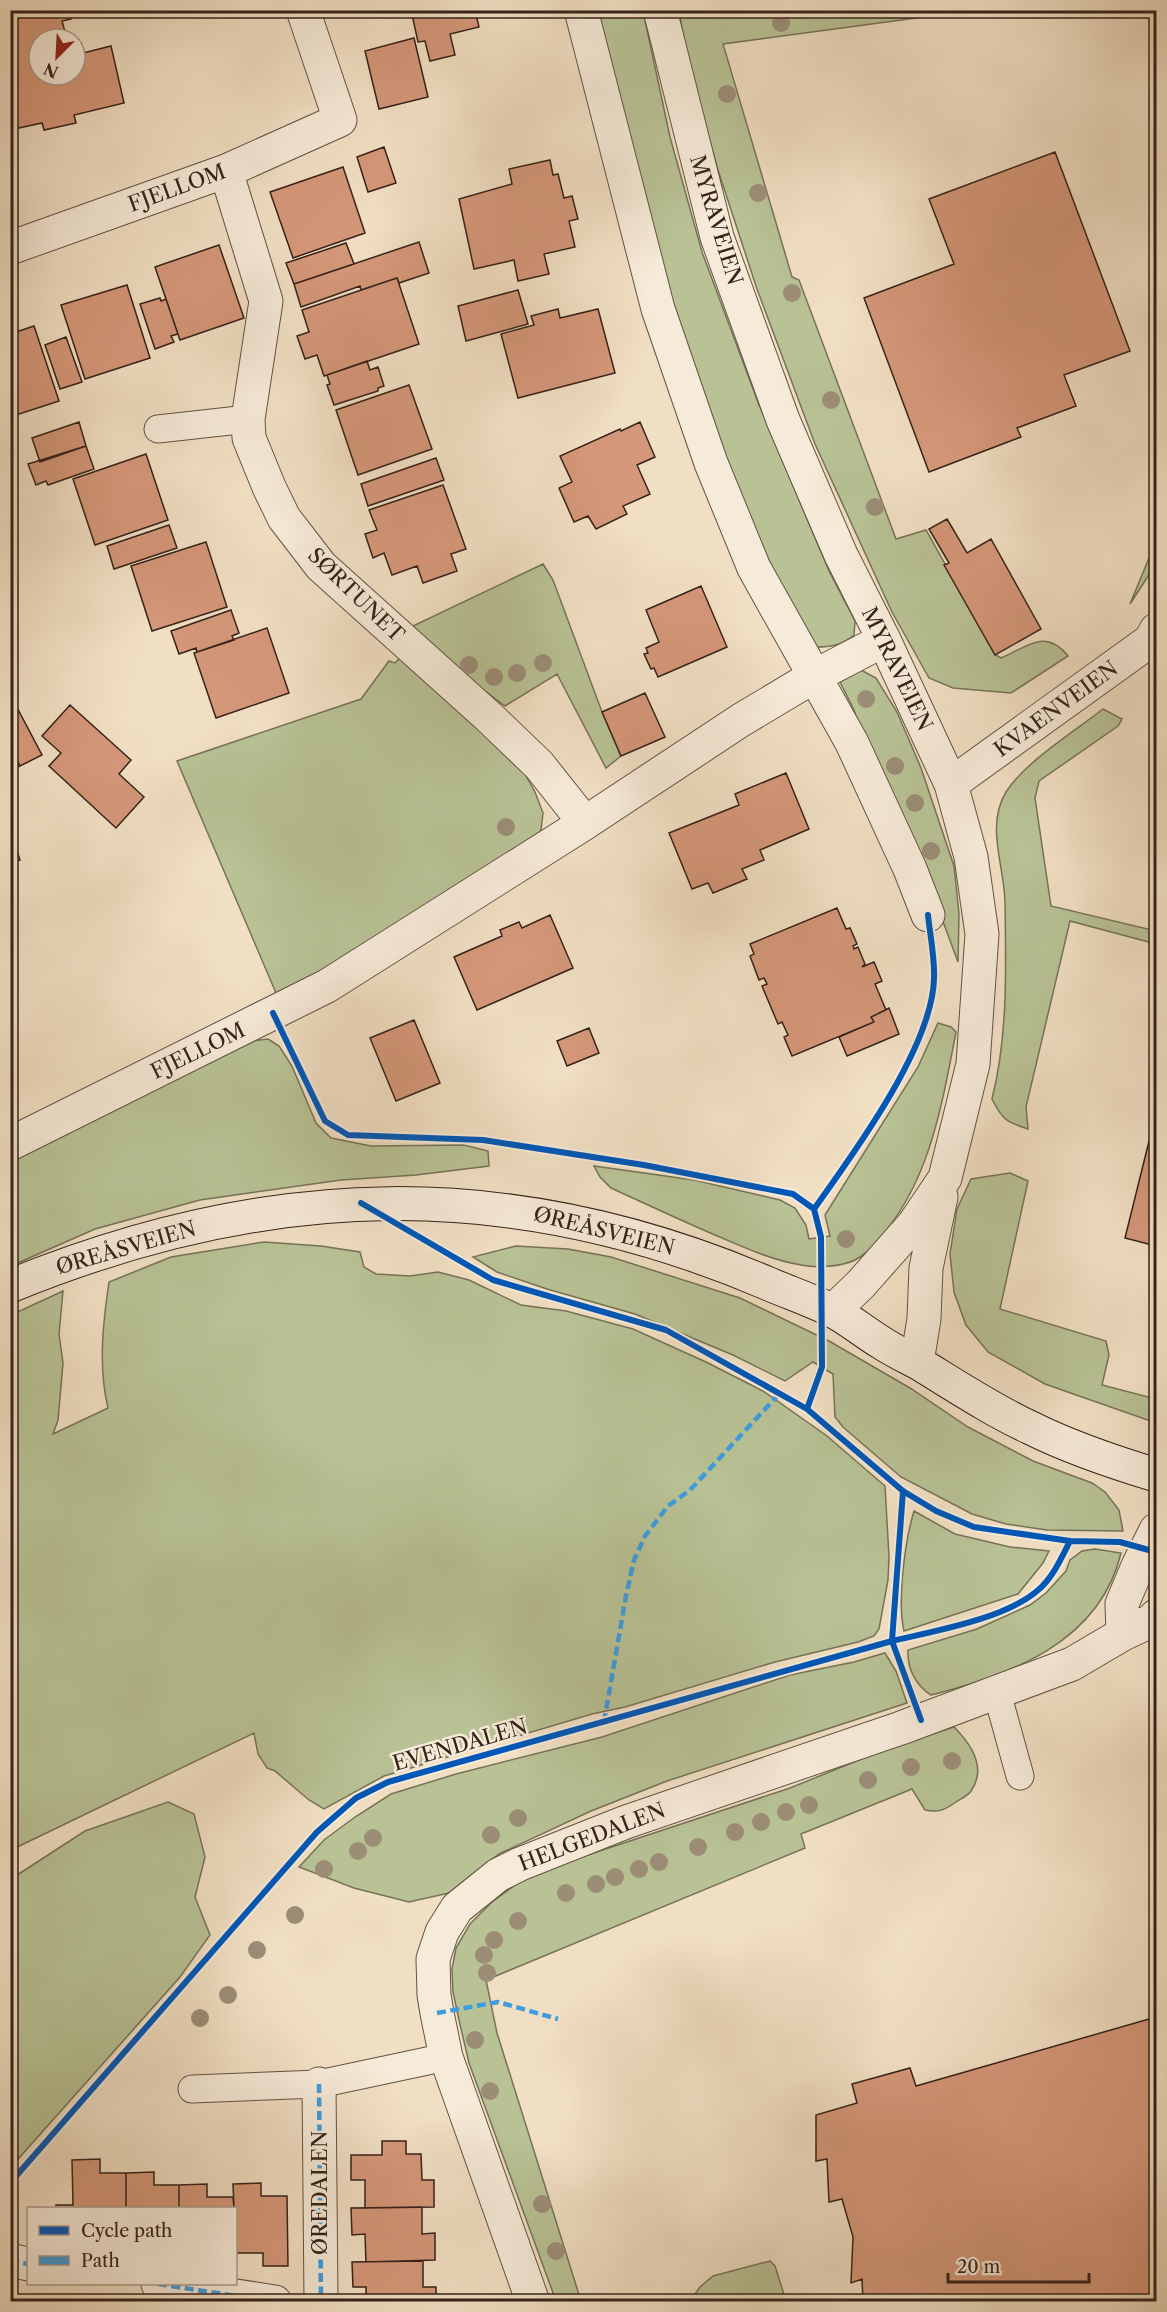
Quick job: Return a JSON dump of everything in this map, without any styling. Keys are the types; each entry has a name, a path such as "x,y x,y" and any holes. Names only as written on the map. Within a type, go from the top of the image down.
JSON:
{"street":[{"name":"FJELLOM","path":"10,249 226,171 340,120 303,10"},
{"path":"581,10 658,309 711,464 754,568 852,743 910,869 928,915"},
{"name":"MYRAVEIEN","path":"660,10 717,237 783,420 841,555 884,640 951,784 971,858 982,934 973,1064 945,1178 914,1224 861,1284 832,1311"},
{"name":"SØRTUNET","path":"226,171 266,301 248,419 249,438 284,518 321,566 539,765 585,823"},
{"name":"KVAENVEIEN","path":"951,784 1151,640 1156,630"},
{"path":"585,823 741,720 813,677 884,640"},
{"name":"FJELLOM","path":"10,1144 327,986 585,823"},
{"path":"917,1362 924,1320 926,1268 945,1178"},
{"name":"ØREÅSVEIEN","path":"10,1286 70,1262 165,1234 227,1220 295,1210 361,1203 427,1203 492,1207 539,1214 616,1230 667,1244 726,1265 832,1311 883,1344 1031,1428 1112,1462 1156,1475"},
{"path":"1123,1634 1122,1604 1156,1530"},
{"name":"HELGEDALEN","path":"533,2301 446,2057 434,1995 433,1959 442,1932 457,1908 498,1875 520,1864 626,1822 997,1693 1072,1664 1123,1634 1151,1622 1156,1616"},
{"name":"ØREDALEN","path":"320,2084 321,2301"},
{"path":"10,2260 27,2264"},
{"path":"171,2285 275,2301"}],"lane":[{"path":"158,429 248,419"},
{"path":"997,1693 1020,1776"},
{"path":"192,2088 320,2084 446,2057"}],"green space":[{"path":"798,10 968,11 723,44 792,277 799,280 896,539 926,530 996,655 1001,658 1027,645 1043,641 1060,647 1068,656 1011,693 953,688 929,678 892,612 815,444 757,289 718,170 689,68 679,11 725,11 726,17"},
{"path":"596,11 643,11 670,137 702,252 759,405 829,571 855,621 854,635 841,643 816,647 755,541 673,321"},
{"path":"1156,541 1156,564 1130,604"},
{"path":"543,564 553,580 602,712 621,756 606,768 557,674 505,706 465,676 411,627"},
{"path":"402,656 518,761 535,792 543,813 541,830 532,845 355,957 276,993 177,761 361,699 389,661 395,663"},
{"path":"861,670 876,678 897,712 921,768 954,866 959,914 958,962 938,908 908,846 853,708 840,682"},
{"path":"1103,709 1122,719 1118,726 1039,781 1035,798 1051,906 1156,931 1156,944 1070,921 1026,1107 1028,1129 1006,1119 992,1099 1001,1051 1006,977 1005,903 996,833 997,819 1006,792 1025,769"},
{"path":"938,1023 951,1027 956,1032 939,1114 922,1167 911,1193 896,1217 871,1248 855,1260 836,1265 814,1266 790,1263 757,1253 611,1188 600,1177 594,1166 694,1180 780,1200 795,1208 806,1225 809,1239 830,1236 825,1215 918,1067"},
{"path":"268,1039 279,1046 292,1066 316,1123 331,1138 371,1146 464,1145 488,1151 489,1166 416,1175 341,1180 200,1200 95,1229 11,1266 11,1162 245,1042"},
{"path":"1010,1173 1028,1181 1000,1309 1106,1341 1109,1355 1102,1385 1156,1399 1156,1423 1045,1384 988,1352 966,1325 954,1292 950,1254 957,1209 971,1179"},
{"path":"264,1242 321,1246 360,1252 364,1267 376,1274 410,1276 438,1272 469,1280 521,1305 566,1311 633,1329 763,1391 827,1436 885,1486 889,1557 888,1580 879,1629 874,1636 858,1642 775,1662 384,1776 324,1809 309,1800 275,1771 267,1768 258,1754 254,1733 11,1850 11,1315 63,1291 59,1334 63,1363 58,1420 53,1434 108,1408 102,1361 103,1329 109,1282 171,1257"},
{"path":"516,1246 568,1249 611,1257 740,1298 829,1341 910,1388 968,1427 1033,1461 1092,1483 1105,1492 1119,1510 1123,1531 1047,1530 1006,1524 972,1514 901,1477 843,1427 835,1417 833,1374 813,1362 785,1381 733,1355 635,1314 497,1272 473,1257"},
{"path":"914,1511 955,1534 1010,1547 1049,1551 1043,1563 1018,1594 904,1631 901,1604 903,1571"},
{"path":"1095,1549 1121,1553 1110,1584 1094,1610 1073,1632 1048,1650 1021,1665 961,1687 931,1695 917,1682 909,1663 908,1650 977,1629 1030,1605 1046,1593 1066,1571 1070,1560 1082,1551"},
{"path":"885,1653 896,1671 907,1703 667,1781 591,1811 499,1854 449,1893 409,1902 354,1888 299,1867 324,1840 391,1794 456,1774 602,1737 790,1675"},
{"path":"954,1727 966,1741 975,1757 977,1774 976,1782 970,1793 948,1807 938,1811 925,1810 912,1789 801,1834 805,1848 486,1980 497,2033 581,2301 556,2301 469,2063 459,2020 453,1992 452,1969 456,1948 470,1924 492,1902 530,1874 790,1788 891,1747"},
{"path":"168,1802 194,1814 205,1857 195,1897 210,1935 180,1977 11,2167 11,1879 85,1831"},
{"path":"770,2261 775,2266 786,2301 690,2301 700,2287 713,2276"}],"building":[{"path":"10,10 69,10 71,19 62,21 64,27 27,27 27,87 87,87 87,52 111,46 124,103 74,115 76,123 44,130 42,123 14,129 10,114"},
{"path":"411,10 475,10 479,27 450,34 455,55 430,61 425,41 418,42"},
{"path":"414,38 428,97 379,109 365,51"},
{"path":"384,147 396,183 368,192 357,157"},
{"path":"1055,152 1130,351 1064,375 1076,406 1017,428 1021,437 929,472 864,298 954,264 929,199"},
{"path":"550,160 553,175 558,174 564,198 572,196 578,219 569,221 575,247 544,254 549,274 518,281 514,260 474,269 459,199 512,184 509,169"},
{"path":"343,167 365,233 293,258 270,192"},
{"path":"419,242 429,273 399,283 397,278 361,290 360,286 301,307 294,284"},
{"path":"346,243 354,264 294,284 286,263"},
{"path":"219,245 244,318 180,340 155,267"},
{"path":"397,278 419,344 324,376 317,355 305,359 297,336 309,332 302,310"},
{"path":"127,285 150,358 85,379 61,305"},
{"path":"518,290 528,324 466,341 458,306"},
{"path":"160,298 161,301 166,299 178,334 171,336 174,342 155,349 140,304"},
{"path":"558,309 560,318 598,309 615,373 518,398 501,334 534,325 531,316"},
{"path":"34,326 59,401 10,417 10,334"},
{"path":"66,337 82,382 60,389 45,345"},
{"path":"367,361 370,370 378,367 384,386 378,388 378,391 334,405 327,385 330,384 327,375"},
{"path":"409,385 432,449 358,475 336,410"},
{"path":"79,422 86,446 40,462 32,438"},
{"path":"640,422 655,457 637,465 650,494 623,506 627,514 596,529 588,516 574,522 559,488 572,482 560,456"},
{"path":"86,446 94,469 48,485 46,481 36,485 28,464"},
{"path":"146,454 168,520 95,545 73,479"},
{"path":"436,458 444,480 368,506 361,484"},
{"path":"443,485 466,549 451,554 457,571 423,583 417,566 392,575 384,553 373,558 365,534 377,530 369,510"},
{"path":"947,519 967,553 991,539 1041,629 995,655 944,565 949,563 929,529"},
{"path":"169,525 177,548 114,569 107,546"},
{"path":"206,542 227,607 152,631 131,566"},
{"path":"701,586 727,647 658,677 654,668 651,669 644,654 648,653 646,648 659,642 646,610"},
{"path":"231,610 239,633 232,636 234,640 197,652 196,648 179,654 171,631"},
{"path":"267,628 289,693 216,718 194,653"},
{"path":"645,693 665,737 621,756 602,712"},
{"path":"10,700 13,700 42,755 20,766 10,747"},
{"path":"70,705 131,760 119,774 144,797 116,828 49,766 61,753 42,736"},
{"path":"10,747 20,766 10,771"},
{"path":"786,773 809,829 760,850 764,860 742,869 747,879 713,893 708,883 692,889 669,833 739,805 735,794"},
{"path":"10,829 20,860 15,862 18,870 10,872"},
{"path":"837,908 846,929 850,928 857,944 853,946 854,949 858,947 865,964 862,967 874,962 882,981 875,984 886,1010 871,1017 874,1022 792,1056 784,1037 788,1035 782,1022 778,1024 762,986 767,984 764,978 759,980 750,956 754,954 750,944"},
{"path":"550,915 573,968 477,1010 454,957 502,936 500,930 519,922 522,928"},
{"path":"889,1008 899,1034 847,1056 839,1037 874,1022 871,1017"},
{"path":"414,1020 440,1083 396,1101 370,1038"},
{"path":"589,1028 599,1053 567,1066 557,1041"},
{"path":"1156,1113 1156,1246 1125,1238"},
{"path":"1156,1265 1156,1295 1150,1293"},
{"path":"1156,2017 1156,2302 863,2302 862,2279 851,2283 853,2237 842,2199 829,2202 827,2159 816,2161 816,2115 857,2103 852,2084 910,2068 916,2086"},
{"path":"382,2141 406,2141 406,2154 421,2154 422,2180 434,2180 434,2207 365,2208 365,2180 351,2180 351,2155 382,2155"},
{"path":"100,2159 100,2173 126,2173 126,2207 56,2207 56,2205 73,2205 72,2160"},
{"path":"154,2172 154,2185 179,2185 179,2207 126,2207 126,2173"},
{"path":"261,2183 261,2196 287,2196 288,2266 263,2266 263,2253 237,2253 237,2207 234,2207 233,2184"},
{"path":"207,2184 207,2197 233,2197 234,2207 179,2207 179,2185"},
{"path":"422,2207 422,2234 435,2233 435,2260 366,2262 365,2234 352,2235 351,2208"},
{"path":"423,2261 423,2287 436,2287 436,2302 366,2302 366,2287 353,2287 352,2262"},
{"path":"58,2298 58,2302 43,2302 43,2299"},
{"path":"96,2298 111,2298 111,2302 96,2302"}],"marked path":[{"path":"604,1722 626,1596 634,1560 645,1536 668,1506 690,1490 780,1393"},
{"path":"437,2013 498,2002 558,2019"},
{"path":"319,2084 321,2302"},
{"path":"10,2260 27,2264"},
{"path":"164,2285 275,2302"}],"cycle path":[{"path":"814,1209 869,1130 906,1067 920,1036 930,1006 934,979 928,915"},
{"path":"273,1013 325,1121 348,1135 483,1140 644,1165 793,1194 814,1209 821,1237 822,1367 807,1409"},
{"path":"361,1203 493,1280 666,1330 807,1409 903,1491 936,1511 974,1527 1070,1541 1120,1542 1156,1552"},
{"path":"903,1491 892,1641 921,1720"},
{"name":"EVENDALEN","path":"10,2183 317,1832 356,1798 388,1782 988,1616 1023,1601 1037,1591 1056,1568 1070,1541"}]}
